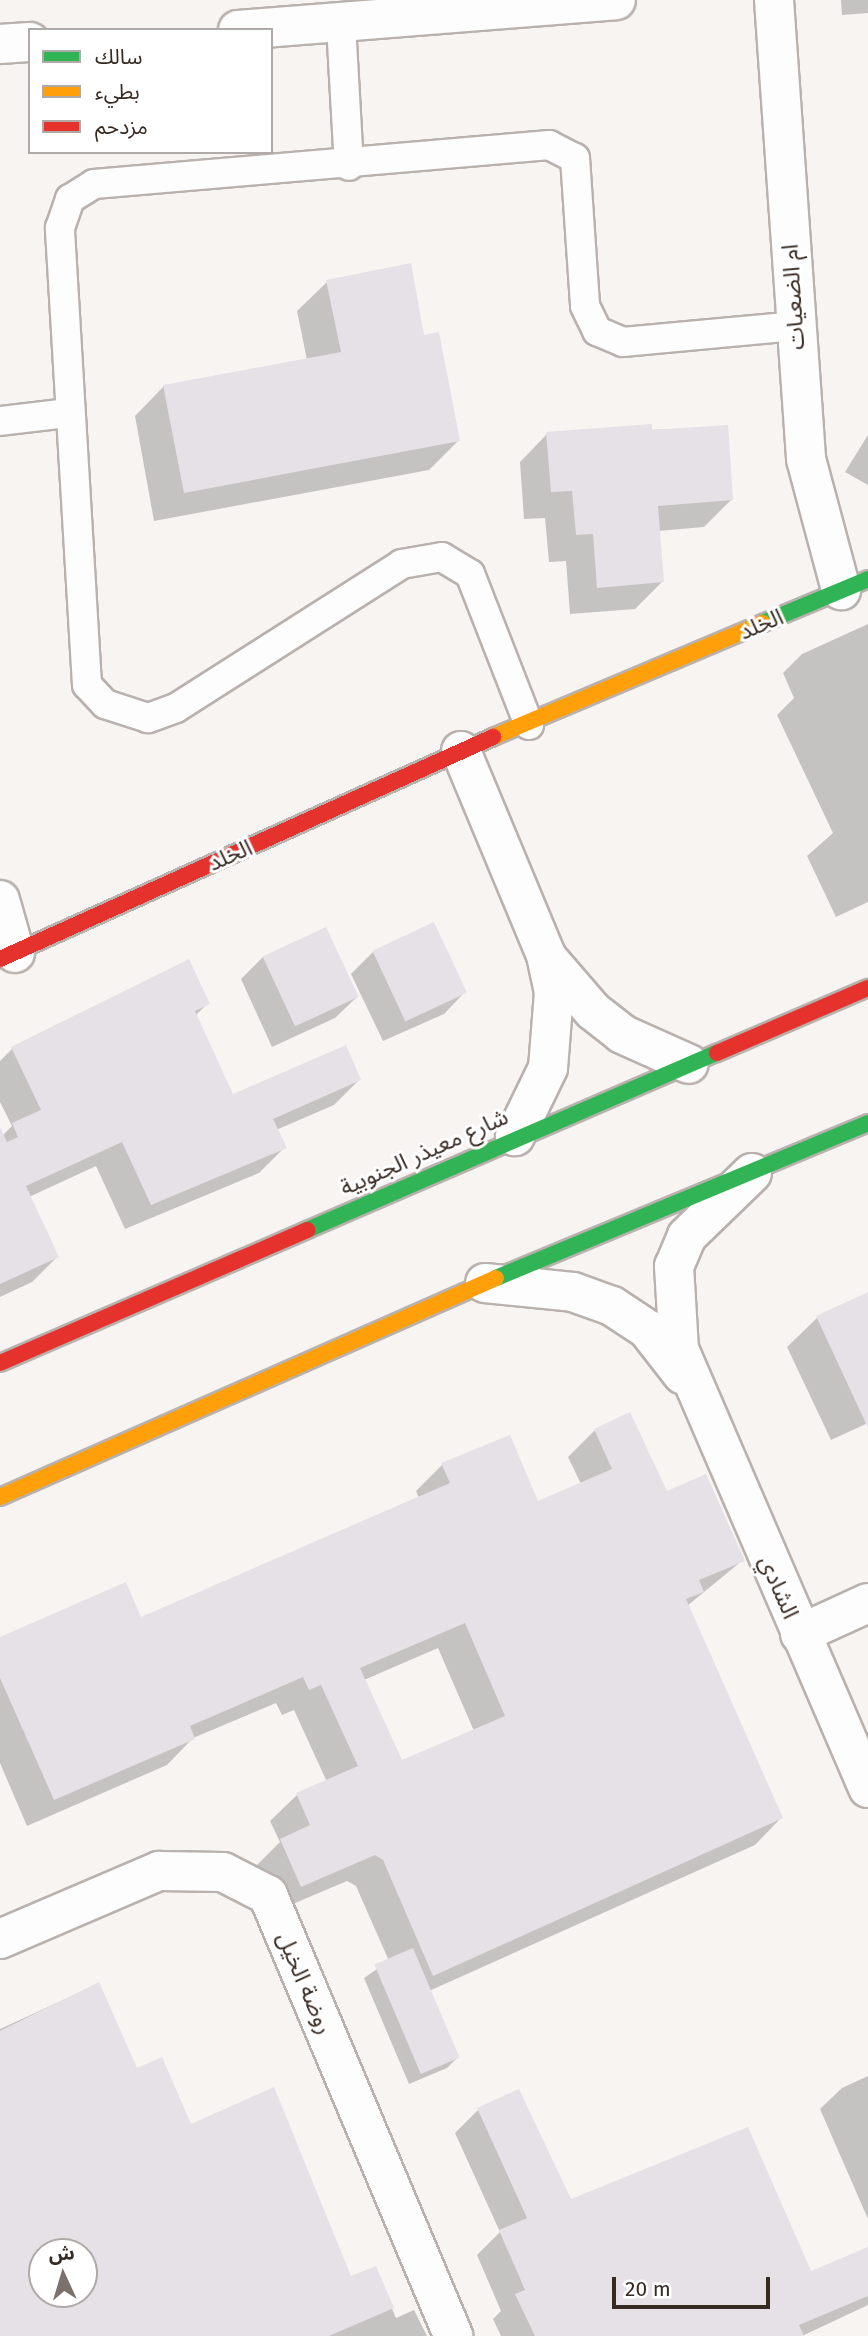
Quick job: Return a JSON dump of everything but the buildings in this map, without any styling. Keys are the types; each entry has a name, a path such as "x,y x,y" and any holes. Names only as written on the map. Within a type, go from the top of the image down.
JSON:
{"street":[{"path":"272,28 616,0"},
{"name":"ام الضعيات","path":"774,0 794,326 806,459 855,585"},
{"path":"0,44 28,42"},
{"name":"الخلد","path":"7,956 461,751 855,585"},
{"path":"461,751 546,955 567,985 622,1034 689,1064"},
{"path":"0,900 7,956"},
{"path":"515,1136 535,1103 555,1030 546,955"},
{"name":"شارع معيذر الجنوبية","path":"0,1363 515,1136 868,988"},
{"path":"0,1497 485,1283 868,1123"},
{"name":"الشادي","path":"752,1173 687,1236 674,1266 679,1349 691,1384 868,1788"},
{"name":"الشادي","path":"485,1283 573,1292 612,1306 647,1329 691,1384"},
{"path":"800,1634 868,1603"},
{"name":"روضة الخيل","path":"0,1939 159,1871 223,1872 268,1895 453,2336"}],"lane":[{"path":"341,24 349,166"},
{"path":"529,724 470,574 442,557 402,564 176,708 148,718 105,704 87,685 82,663 60,228 70,199 94,184 349,166 549,145 575,158 585,306 597,331 623,342 794,326"},
{"path":"0,421 68,413"}],"traffic: fast":[{"path":"763,623 868,579"},
{"path":"307,1230 717,1053"},
{"path":"496,1278 868,1123"}],"traffic: slow":[{"path":"493,737 763,623"},
{"path":"0,1497 496,1278"}],"traffic: jam":[{"path":"0,959 493,737"},
{"path":"717,1053 868,988"},
{"path":"0,1363 307,1230"}]}
